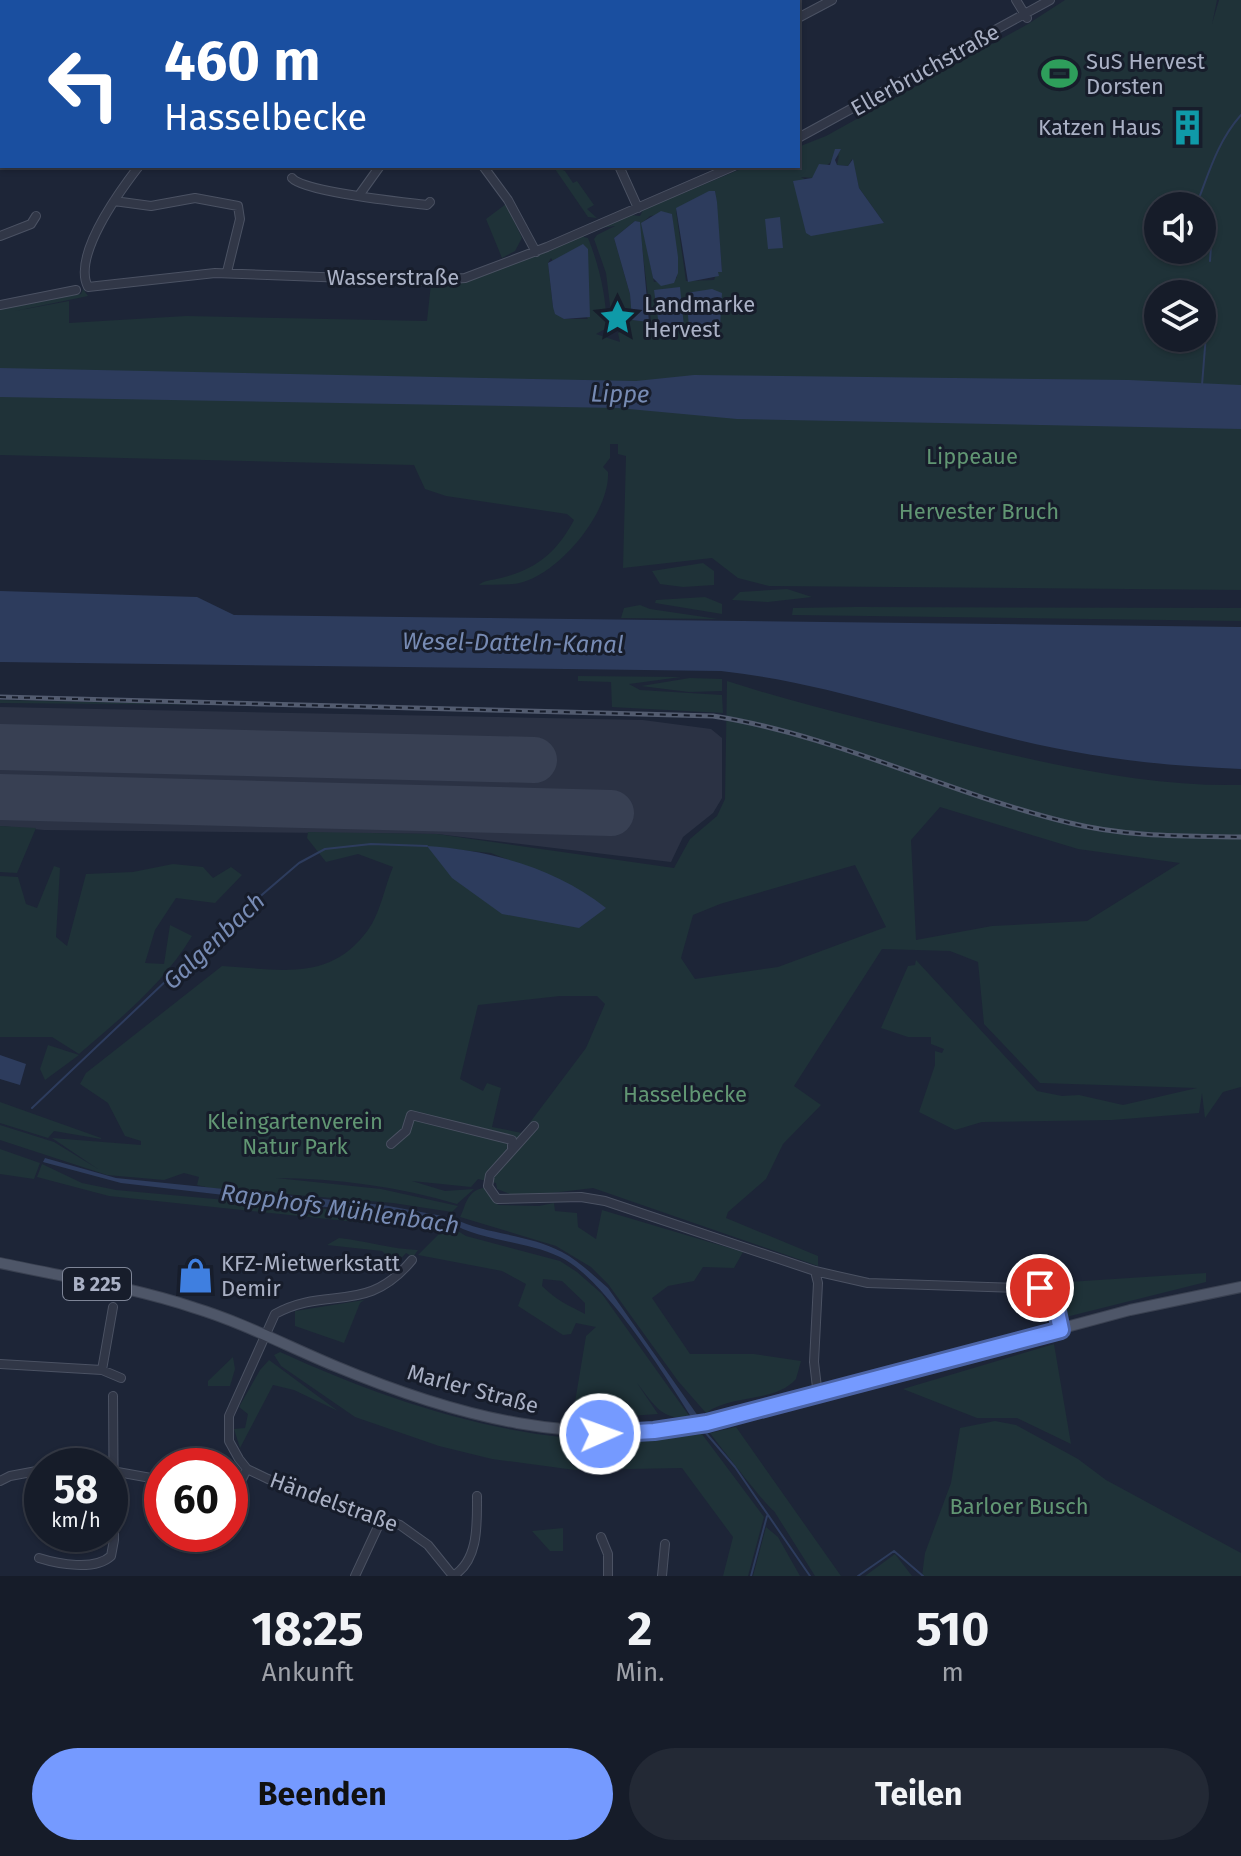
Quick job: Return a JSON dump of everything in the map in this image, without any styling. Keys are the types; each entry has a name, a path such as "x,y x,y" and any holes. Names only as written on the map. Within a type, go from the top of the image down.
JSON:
{"main road":[{"name":"Marler Straße","path":"0,1263 194,1307 366,1378 500,1421 585,1433 676,1429 736,1416 1061,1330 1241,1287"}],"street":[{"path":"3,0 18,0"},
{"path":"800,17 832,0"},
{"path":"1016,0 1026,17"},
{"name":"Ellerbruchstraße","path":"800,137 1026,17 1050,0"},
{"path":"138,168 114,201 151,206 195,198 238,206 240,219 227,272"},
{"path":"360,194 379,168"},
{"path":"484,168 508,200 536,252"},
{"path":"620,168 638,208"},
{"name":"Wasserstraße","path":"114,201 85,259 83,273 88,287 171,275 227,272 446,281 485,273 727,168"},
{"path":"292,178 298,185 427,205 430,202"},
{"path":"0,236 31,224 36,216"},
{"path":"0,305 76,290"},
{"path":"391,1144 406,1131 411,1115 512,1140 512,1148"},
{"path":"534,1126 488,1179 489,1191 497,1199 516,1201 581,1197 605,1201 815,1271 876,1284 1044,1289 1054,1297 1061,1330"},
{"path":"264,1334 275,1314 290,1306 373,1292 395,1281 412,1260"},
{"path":"815,1271 818,1283 814,1362 818,1396"},
{"path":"102,1370 113,1307"},
{"name":"Händelstraße","path":"234,1448 229,1441 229,1416 264,1334"},
{"path":"0,1364 102,1370 121,1378"},
{"path":"112,1448 113,1396"},
{"name":"Händelstraße","path":"248,1469 382,1518 414,1533 440,1556 453,1576"},
{"path":"0,1481 24,1473"},
{"path":"453,1576 462,1570 473,1552 477,1496"},
{"path":"355,1576 382,1518"},
{"path":"601,1537 608,1554 608,1576"},
{"path":"662,1576 665,1544"},
{"path":"39,1558 57,1563 96,1563 111,1556 111,1552"}],"shaded area":[{"path":"0,707 643,720 711,729 722,738 722,798 713,813 683,837 671,862 437,834 44,830 0,826"}],"green space":[{"path":"1065,0 1217,0 1212,24 1219,0 1241,0 1241,590 769,586 738,578 712,558 623,568 626,456 618,454 618,444 610,444 610,458 603,467 608,472 601,505 580,538 553,566 538,576 502,585 479,585 525,570 545,558 574,520 567,514 446,496 425,489 414,465 0,455 0,309 81,294 83,289 88,296 15,311 69,301 69,323 186,316 427,321 431,284 481,277 590,231 583,237 588,238 596,260 604,293 607,328 596,334 620,342 618,333 624,330 619,322 612,321 606,273 594,239 615,226 594,229 632,215 640,216 643,210 743,168 800,168 800,146 826,136 1028,24","holes":["839,155 837,165 848,166 852,159 859,188 884,223 801,177 812,178","715,191 722,271 717,272 714,280 686,281 676,211","672,214 677,278 654,282 642,223 650,216","635,221 639,222 651,321 632,320 630,294 614,238","551,258 588,319 564,319 553,307 548,263"]},
{"path":"554,168 565,171 573,183 577,181 594,205 587,209 597,218 588,217"},
{"path":"506,204 522,238 515,251 502,258 486,219"},
{"path":"703,563 714,571 714,585 683,587 660,584 652,571"},
{"path":"787,589 812,597 768,602 732,600 740,592"},
{"path":"705,597 722,604 722,614 655,603 656,600"},
{"path":"640,605 718,619 621,618 624,608"},
{"path":"793,608 1241,608 1241,621 792,615"},
{"path":"578,676 681,677 629,684 640,690 722,695 723,713 612,707 611,682 578,681"},
{"path":"690,678 722,679 722,691 689,692 641,686"},
{"name":"Hasselbecke","path":"727,681 839,713 1059,765 1131,778 1241,785 1241,1087 1223,1092 1205,1118 1202,1093 1199,1113 1112,1120 982,1122 955,1130 919,1112 935,1065 935,1051 942,1053 944,1049 931,1044 931,1037 908,1037 881,1028 908,966 915,965 916,960 1037,1091 1062,1096 1079,1095 1123,1105 1197,1088 1040,1083 984,1024 978,962 950,951 882,949 794,1086 821,1105 783,1144 766,1179 728,1212 726,1218 818,1256 818,1266 593,1188 518,1197 497,1189 496,1183 478,1179 471,1187 412,1181 445,1191 474,1189 457,1204 368,1185 276,1178 381,1189 458,1206 452,1212 393,1203 210,1188 197,1185 199,1177 184,1173 164,1180 107,1175 0,1140 0,1125 54,1142 98,1169 52,1138 141,1145 141,1141 125,1136 108,1103 80,1084 86,1073 222,966 302,969 337,958 353,947 372,923 393,867 358,854 326,862 307,838 308,832 437,834 674,868 690,839 717,816 725,799","holes":["940,807 1078,849 1180,863 1087,921 992,926 916,940 911,840","428,847 491,853 529,868","855,865 886,927 778,967 695,979 681,958 693,915 720,904","560,996 597,996 605,1004 586,1048 522,1133 492,1127 501,1088 487,1083 483,1091 460,1079 478,1005"]},
{"path":"0,700 231,705 0,703"},
{"path":"0,826 36,828 17,873 0,872"},
{"path":"173,864 203,867 213,878 231,867 242,875 215,903 176,898 155,930 145,963 164,964 170,925 192,936 168,970 140,1000 79,1054 52,1037 0,1037 0,876 18,877 26,904 37,908 54,866 60,868 56,937 67,946 86,874 133,872"},
{"path":"48,1045 79,1055 45,1080 40,1069"},
{"path":"0,1102 101,1139 54,1131 48,1138 0,1123"},
{"path":"0,1149 40,1163 34,1179 0,1174"},
{"path":"42,1164 82,1183 116,1190 371,1213 426,1222 432,1230 109,1196 37,1177"},
{"path":"484,1188 498,1205 539,1206 554,1203 555,1211 577,1213 578,1227 596,1239 602,1210 743,1252 734,1268 703,1267 694,1281 668,1286 652,1298 690,1354 754,1354 801,1361 796,1379 777,1392 728,1403 706,1413 678,1381 608,1284 591,1267 556,1246 460,1217 473,1192"},
{"path":"448,1225 466,1236 560,1261 602,1294 690,1417 665,1414 637,1383 658,1414 572,1420 586,1336 596,1327 576,1323 571,1334 563,1335 518,1306 526,1284 502,1271 418,1255","holes":["543,1279 562,1281 585,1303 585,1314 557,1299 542,1286"]},
{"path":"339,1238 418,1250 413,1257 406,1253 396,1264 382,1251 327,1245"},
{"path":"1206,1273 1206,1282 1062,1318 1053,1283"},
{"path":"364,1300 344,1343 295,1326 295,1311"},
{"path":"1054,1344 1071,1444 1017,1418 977,1418 903,1389"},
{"path":"280,1352 380,1393 485,1424 593,1440 648,1440 702,1434 764,1517 748,1576 723,1576 733,1537 682,1468 575,1470 492,1459 439,1446 355,1417 281,1366 274,1355"},
{"path":"233,1357 235,1369 230,1386 208,1386 208,1381"},
{"path":"269,1360 338,1411 294,1390 273,1385 240,1448 234,1429 245,1428 248,1414 239,1407"},
{"name":"Barloer Busch","path":"995,1421 1016,1425 1078,1459 1106,1480 1241,1553 1241,1576 922,1576 925,1553 951,1483 960,1428"},
{"path":"736,1427 841,1576 815,1576 774,1511 710,1433"},
{"path":"766,1527 778,1537 800,1576 753,1576"},
{"path":"563,1528 563,1551 550,1551 532,1531"},
{"path":"895,1554 912,1576 865,1576"}],"water":[{"path":"835,149 841,149 835,160 837,165 848,166 853,159 859,188 884,223 811,236 806,233 793,181 812,178 819,164 830,165"},
{"path":"715,191 717,202 722,272 718,272 719,276 688,282 676,208"},
{"path":"661,211 672,214 678,273 674,283 661,286 653,278 641,223"},
{"path":"780,217 783,248 768,249 765,219"},
{"path":"635,221 640,222 649,322 632,320 630,294 614,238"},
{"path":"583,244 588,249 590,317 564,319 555,314 553,307 548,263"},
{"path":"680,287 684,327 659,326 654,290"},
{"path":"712,289 722,293 720,327 689,327 686,293"},
{"name":"Lippe","path":"0,368 636,381 694,375 1129,380 1241,385 1241,429 737,419 618,408 0,397"},
{"name":"Wesel-Datteln-Kanal","path":"0,591 197,597 234,615 1241,627 1241,769 1157,763 1073,752 833,691 721,671 0,662"},
{"path":"427,846 475,852 521,864 566,882 606,908 579,928 502,914 452,878"},
{"path":"0,1055 26,1064 20,1085 0,1079"},
{"path":"45,1158 116,1178 383,1205 448,1217 445,1221 121,1183 43,1162"},
{"path":"452,1218 549,1246 586,1268 608,1288 710,1433 702,1434 638,1336 598,1287 578,1269 546,1251 462,1229 449,1222"}],"waterway":[{"path":"1201,192 1220,147 1241,115"},
{"path":"1202,385 1205,352"},
{"name":"Galgenbach","path":"32,1108 208,941 299,863 325,849 371,844 427,846"},
{"name":"Rapphofs Mühlenbach","path":"705,1432 735,1467 810,1576"},
{"path":"751,1576 767,1516"},
{"path":"858,1576 894,1551 923,1576"}],"runway":[{"path":"0,747 534,760"},
{"path":"0,797 611,813"}],"railway":[{"path":"0,697 713,716 804,737 980,797 1091,828 1177,836 1241,837"}],"place":[{"name":"SuS Hervest Dorsten","path":"1060,74"},
{"name":"Katzen Haus","path":"1187,127"},
{"name":"Landmarke Hervest","path":"618,317"},
{"name":"KFZ-Mietwerkstatt Demir","path":"195,1276"}],"route":[{"path":"600,1434 676,1429 707,1423 1061,1330 1054,1297 1051,1292 1040,1288"}],"park label":[{"name":"Lippeaue","path":"972,456"},
{"name":"Hervester Bruch","path":"979,511"},
{"name":"Kleingartenverein Natur Park","path":"295,1134"}]}
